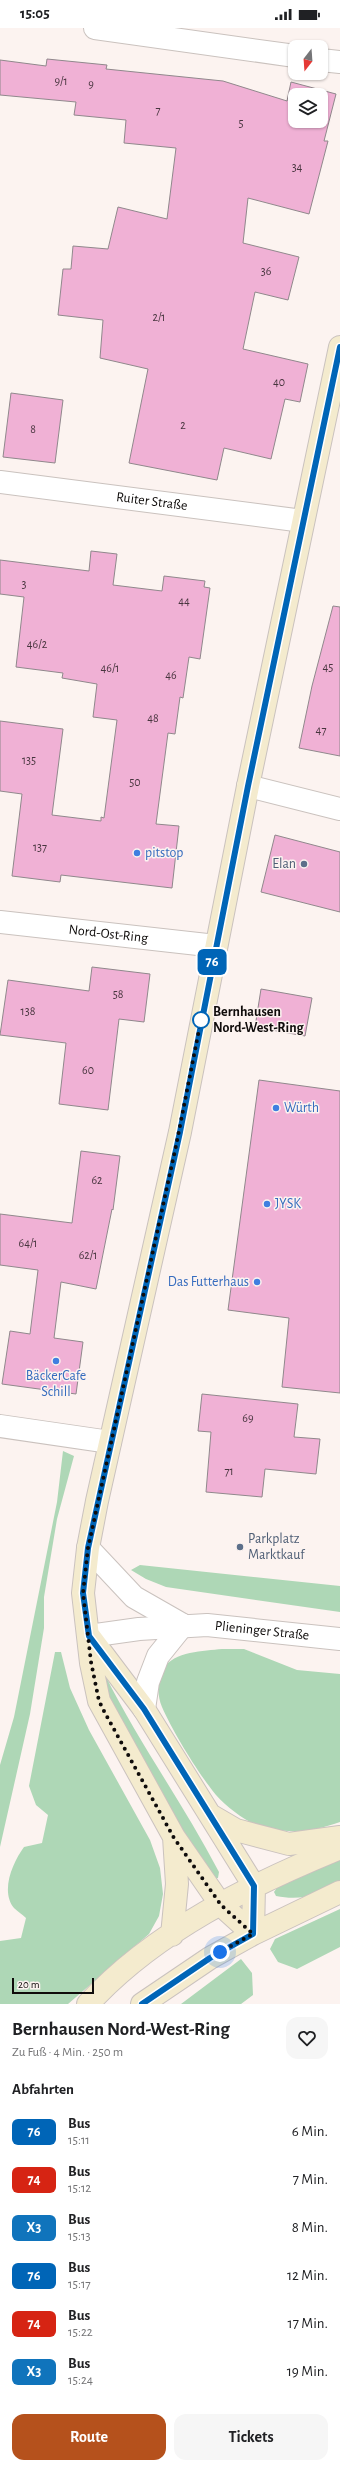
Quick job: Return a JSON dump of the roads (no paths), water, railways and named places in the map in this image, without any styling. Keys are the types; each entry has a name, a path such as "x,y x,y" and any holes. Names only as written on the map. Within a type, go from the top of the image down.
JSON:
{"main road":[{"path":"253,1934 221,1905 174,1838 99,1701 91,1662 83,1593 88,1548 110,1442 178,1139 248,786 340,347"},
{"path":"89,1636 144,1709 254,1886 253,1934"},
{"path":"209,1814 236,1830 289,1844 340,1837"},
{"path":"172,1935 177,1884 174,1838"},
{"path":"88,2004 122,1972 172,1935 254,1886 340,1848"},
{"path":"142,2004 210,1958 253,1934 340,1892"}],"street":[{"path":"95,28 288,55"},
{"path":"328,61 340,62"},
{"name":"Ruiter Straße","path":"0,482 303,521"},
{"path":"248,786 340,809"},
{"name":"Nord-Ost-Ring","path":"0,922 216,946"},
{"path":"0,1426 110,1442"},
{"name":"Plieninger Straße","path":"88,1548 134,1597 183,1625"},
{"path":"144,1709 148,1682 158,1656 183,1625"},
{"name":"Plieninger Straße","path":"89,1636 183,1625 242,1627 340,1639"}],"place":[{"name":"pitstop","path":"137,853"},
{"name":"Elan","path":"304,864"},
{"name":"Bernhausen Nord-West-Ring","path":"201,1020"},
{"name":"Würth","path":"276,1108"},
{"name":"JYSK","path":"267,1204"},
{"name":"Das Futterhaus","path":"257,1282"},
{"name":"BäckerCafe Schill","path":"56,1361"},
{"name":"Parkplatz Marktkauf","path":"240,1547"}]}
